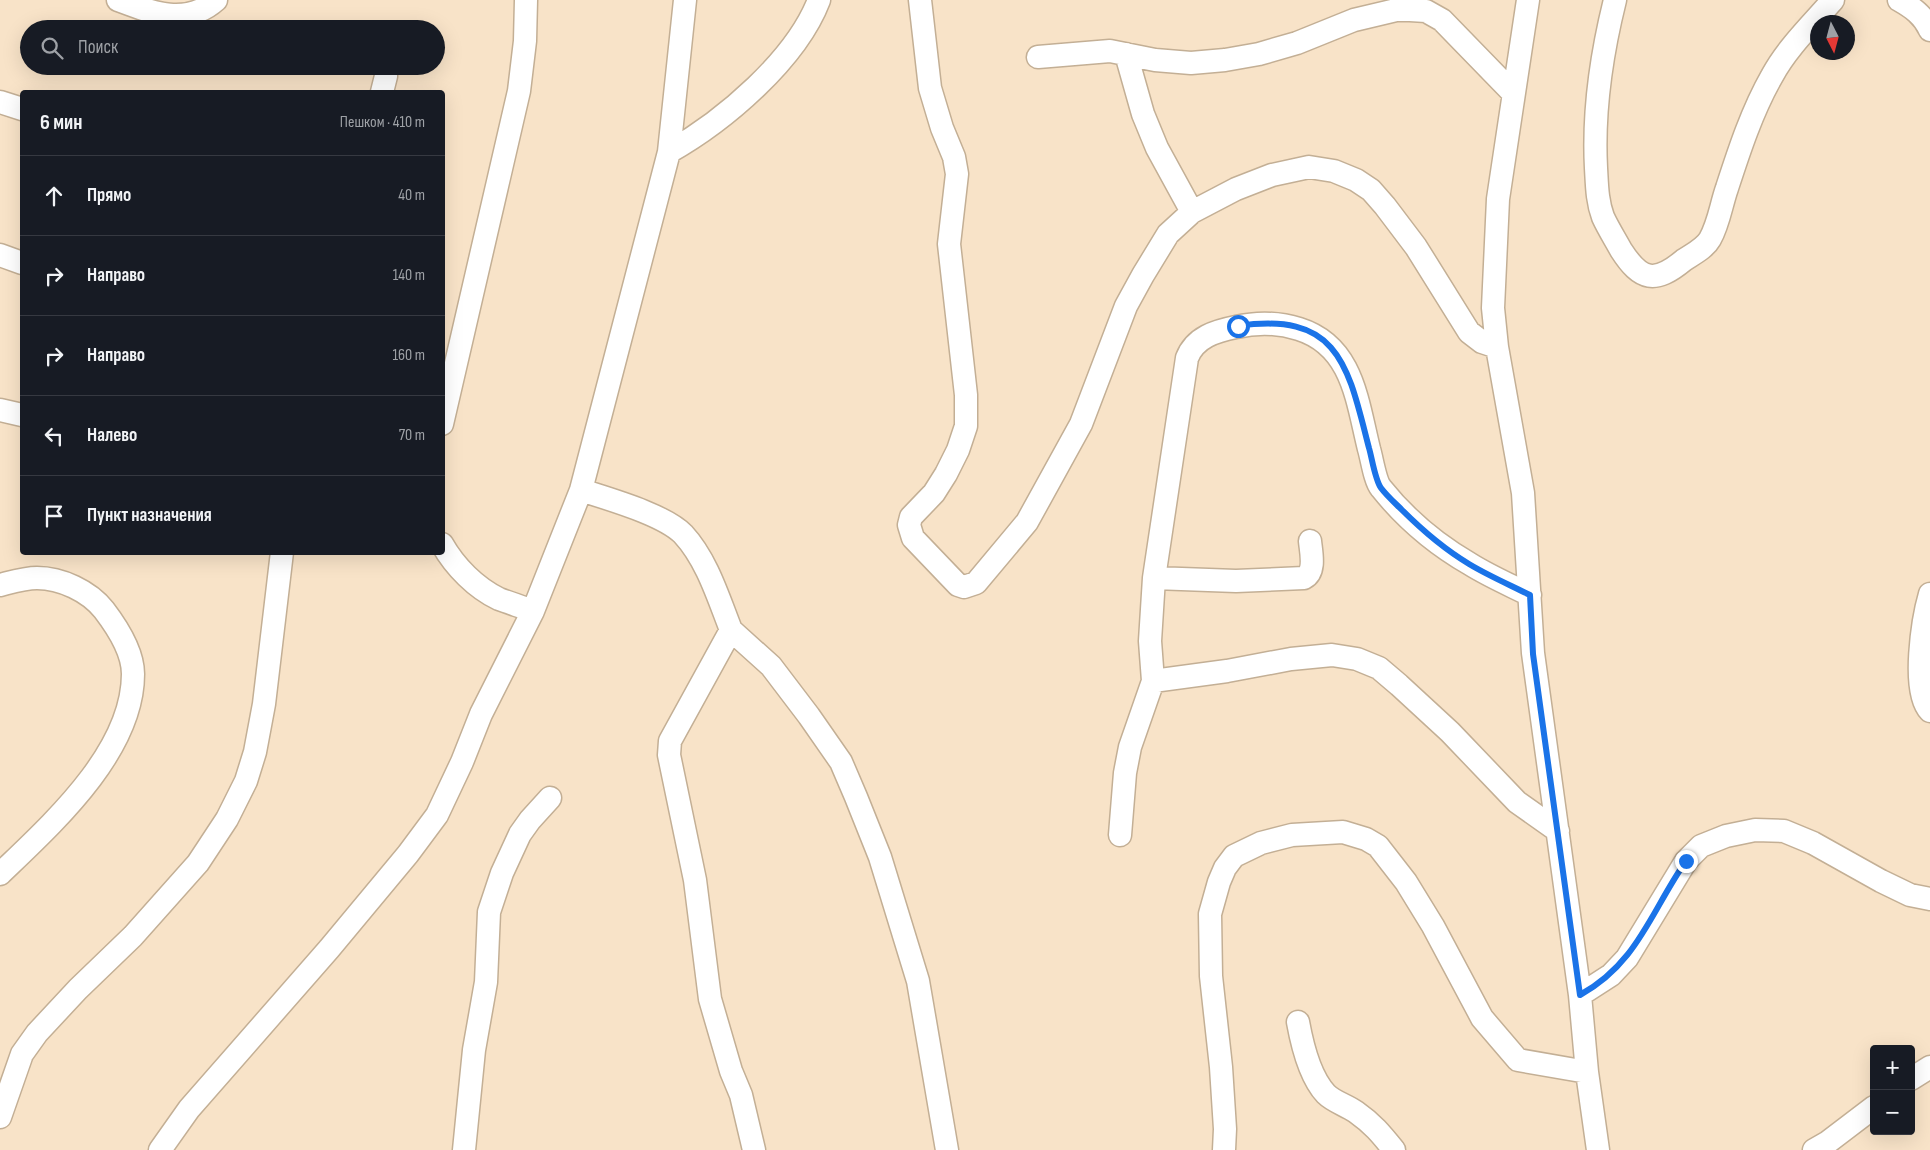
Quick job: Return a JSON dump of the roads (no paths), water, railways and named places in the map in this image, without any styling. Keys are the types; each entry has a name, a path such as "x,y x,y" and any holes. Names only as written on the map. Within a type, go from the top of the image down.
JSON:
{"street":[{"path":"118,0 161,15 171,16 196,12 216,0"},
{"path":"445,411 519,91 525,41 526,0"},
{"path":"163,1149 189,1109 376,894 437,814 462,762 481,714 533,610 581,490 669,152 685,0"},
{"path":"669,152 690,140 739,102 774,69 800,36 818,0"},
{"path":"920,0 930,88 942,128 954,157 956,174 949,244 966,394 966,426 958,450 946,474 934,493 911,517 909,525 913,538 958,585 964,587 976,583 1027,522 1081,424 1126,306 1168,234 1192,212 1245,185 1272,175 1309,167 1334,171 1356,180 1371,190 1411,240 1469,332 1482,342 1497,347"},
{"path":"1528,0 1513,93 1498,208 1493,308 1497,347 1523,494 1533,654 1580,995 1587,1072 1598,1150"},
{"path":"1615,0 1598,81 1594,135 1597,192 1605,222 1626,257 1640,273 1653,276 1667,272 1709,241 1720,217 1726,189 1744,141 1772,75 1799,38 1834,0"},
{"path":"1899,0 1925,19 1930,30"},
{"path":"1038,57 1110,50 1155,60 1191,63 1225,60 1259,54 1297,43 1354,20 1396,10 1426,11 1442,20 1513,93"},
{"path":"1126,54 1143,114 1157,148 1192,212"},
{"path":"0,102 20,108"},
{"path":"0,255 20,262"},
{"path":"1120,835 1125,773 1130,748 1153,681 1150,641 1154,578 1187,358 1190,350 1201,339 1222,330 1261,323 1282,323 1314,334 1331,346 1346,367 1354,390 1379,487 1419,527 1440,544 1470,565 1530,595"},
{"path":"0,410 20,415"},
{"path":"581,490 662,520 682,533 700,557 731,630 770,666 809,716 841,762 880,857 918,981 946,1150"},
{"path":"1154,578 1236,580 1304,578 1311,571 1310,540"},
{"path":"445,548 460,570 479,585 498,598 533,610"},
{"path":"0,1117 22,1054 37,1034 78,990 133,936 186,877 198,863 227,819 242,789 255,752 262,714 282,555"},
{"path":"0,585 39,578 63,583 87,592 110,618 126,645 133,672 130,703 118,737 90,778 61,815 0,874"},
{"path":"1930,594 1920,645 1920,673 1923,696 1927,709 1930,711"},
{"path":"731,630 670,741 669,755 695,880 710,999 731,1071 741,1095 754,1150"},
{"path":"1153,681 1228,671 1291,659 1332,656 1357,659 1379,668 1399,685 1450,732 1518,802 1558,831"},
{"path":"464,1150 474,1050 486,982 489,912 502,873 520,834 550,798"},
{"path":"1580,995 1612,975 1627,958 1686,861 1701,846 1726,836 1755,830 1784,831 1813,843 1910,895 1930,899"},
{"path":"1224,1150 1225,1129 1221,1067 1211,976 1210,914 1219,882 1225,868 1234,856 1261,844 1292,835 1343,832 1366,839 1378,846 1411,890 1482,1018 1518,1060 1587,1072"},
{"path":"1298,1022 1304,1052 1317,1081 1326,1094 1354,1111 1376,1128 1394,1150"},
{"path":"1915,1076 1930,1067"},
{"path":"1814,1150 1828,1142 1870,1110"}]}
